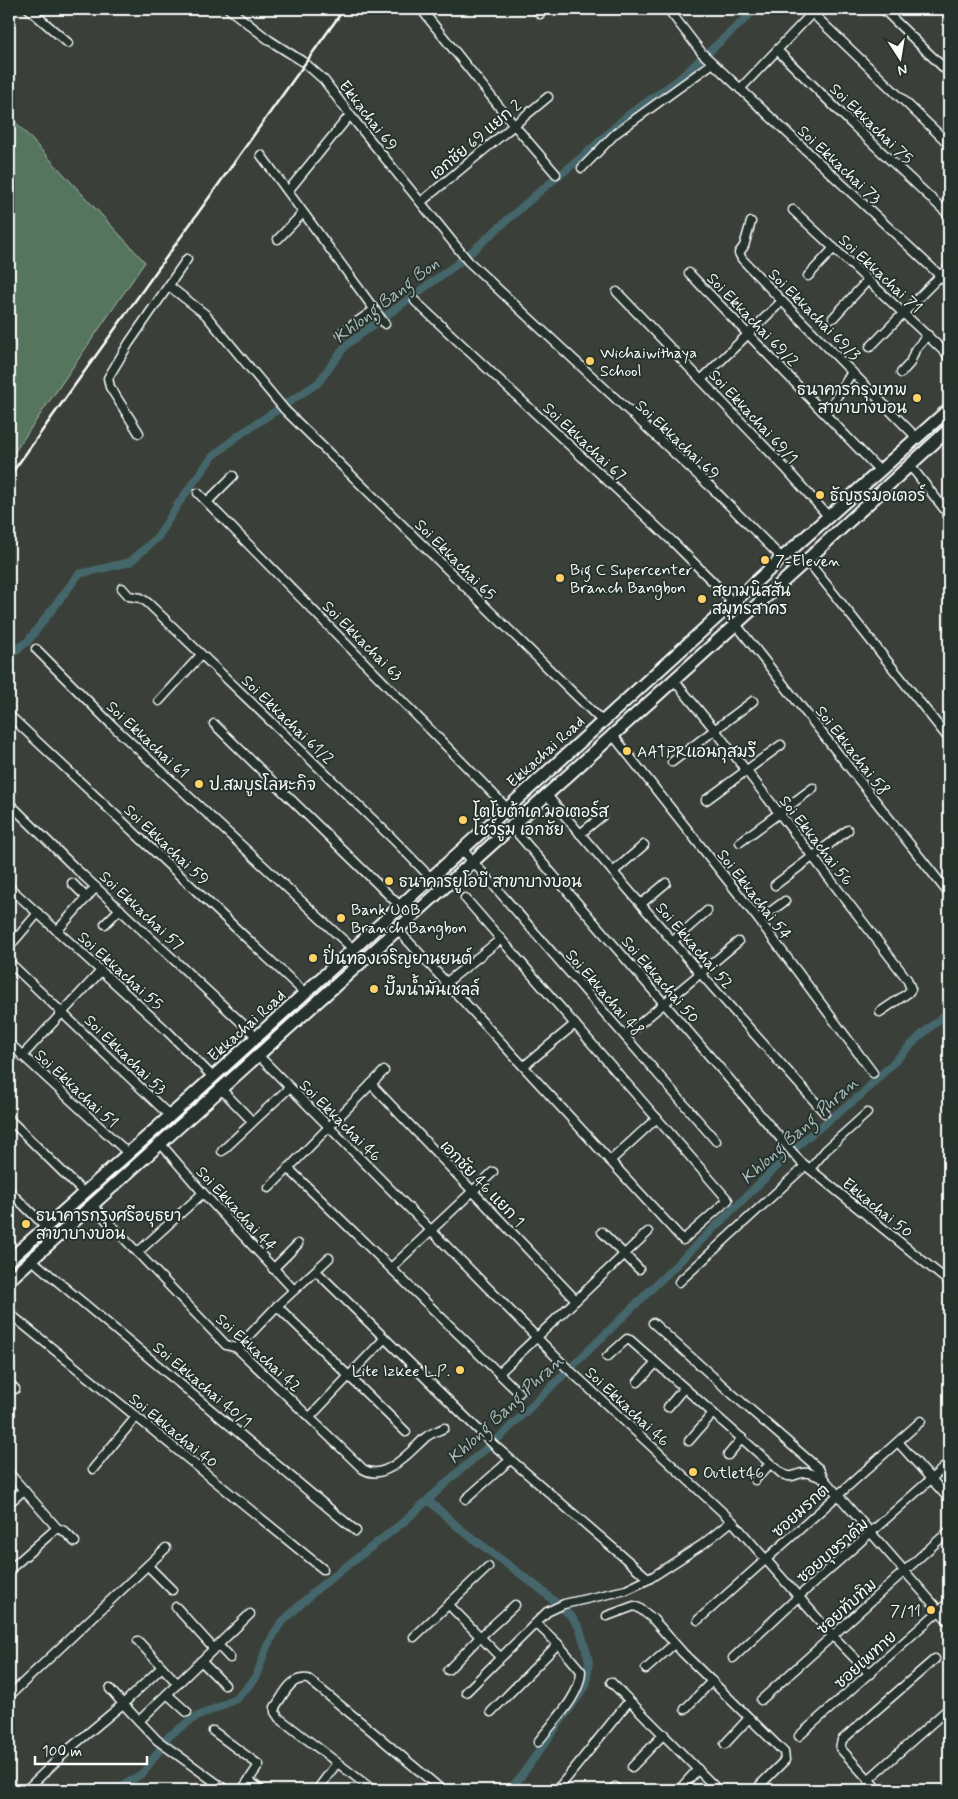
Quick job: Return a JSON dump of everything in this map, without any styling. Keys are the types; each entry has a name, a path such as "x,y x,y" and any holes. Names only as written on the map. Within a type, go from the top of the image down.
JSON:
{"main road":[{"name":"Ekkachai Road","path":"9,1260 305,994 828,516 949,409"},
{"name":"Ekkachai Road","path":"9,1280 807,560 949,429"},
{"path":"150,1133 161,1144"}],"street":[{"path":"29,9 68,43"},
{"name":"Ekkachai 69","path":"229,9 269,40 302,61 324,80 466,259"},
{"path":"421,9 556,174"},
{"name":"Soi Ekkachai 73","path":"668,9 702,53 949,284"},
{"path":"882,9 949,73"},
{"path":"740,88 812,10 949,144"},
{"name":"Soi Ekkachai 75","path":"777,50 854,126 949,215"},
{"path":"582,168 616,133 713,63"},
{"name":"เอกชัย 69 แยก 2","path":"421,202 548,97"},
{"path":"288,191 350,115"},
{"path":"261,156 375,312 386,324"},
{"name":"Soi Ekkachai 71","path":"793,210 949,356"},
{"path":"278,239 303,213"},
{"name":"Soi Ekkachai 69/3","path":"751,222 746,240 739,254 782,301 917,438"},
{"path":"808,276 834,248"},
{"path":"139,433 110,387 108,380 129,343 187,259"},
{"name":"Soi Ekkachai 69","path":"466,259 715,491 782,558"},
{"path":"870,347 949,267"},
{"name":"Soi Ekkachai 69/2","path":"689,273 880,471"},
{"path":"833,318 868,280"},
{"name":"Soi Ekkachai 65","path":"169,286 205,314 276,400 603,722"},
{"name":"Soi Ekkachai 69/1","path":"617,292 828,516"},
{"name":"Soi Ekkachai 67","path":"415,301 734,602"},
{"path":"701,380 782,301"},
{"path":"341,333 375,312"},
{"path":"901,373 910,363 915,350 928,335"},
{"path":"826,414 852,372"},
{"path":"910,464 949,515"},
{"path":"207,502 234,476"},
{"name":"Soi Ekkachai 63","path":"198,493 507,808"},
{"path":"807,560 949,739"},
{"name":"Soi Ekkachai 61/2","path":"122,588 129,596 144,600 392,838 431,878"},
{"name":"Soi Ekkachai 58","path":"735,624 949,894"},
{"name":"Soi Ekkachai 61","path":"36,649 114,727 353,949"},
{"path":"159,701 201,655"},
{"name":"Soi Ekkachai 56","path":"673,680 715,730 910,984 911,989 908,993 880,1012"},
{"path":"672,762 753,701"},
{"name":"Soi Ekkachai 59","path":"9,715 305,994"},
{"path":"214,724 400,906"},
{"name":"Soi Ekkachai 54","path":"612,734 759,920 873,1073"},
{"path":"706,800 780,745"},
{"path":"740,842 814,788"},
{"name":"Soi Ekkachai 52","path":"546,794 700,973 825,1113"},
{"name":"Soi Ekkachai 57","path":"10,808 257,1037"},
{"path":"580,834 602,816"},
{"name":"Soi Ekkachai 50","path":"511,826 791,1151"},
{"path":"775,885 848,830"},
{"path":"613,872 644,845"},
{"name":"Soi Ekkachai 48","path":"462,849 716,1141"},
{"path":"72,883 87,898"},
{"path":"640,904 666,883"},
{"name":"Soi Ekkachai 55","path":"9,887 166,1030 213,1077"},
{"path":"57,931 96,887"},
{"path":"397,928 683,1240 728,1200 465,898"},
{"path":"759,920 785,901"},
{"path":"105,924 120,909"},
{"path":"673,941 707,911"},
{"path":"9,947 38,914"},
{"path":"447,982 501,939"},
{"path":"625,1036 738,942"},
{"name":"Soi Ekkachai 53","path":"9,962 170,1116"},
{"path":"22,1056 101,971"},
{"path":"524,1066 575,1024"},
{"name":"Soi Ekkachai 51","path":"9,1043 128,1153"},
{"name":"Soi Ekkachai 46","path":"258,1055 573,1374 732,1521 833,1636 870,1674"},
{"path":"269,1188 384,1071"},
{"name":"เอกชัย 46 แยก 1","path":"370,1084 576,1300"},
{"path":"222,1151 289,1088"},
{"path":"221,1089 252,1121"},
{"path":"679,1282 805,1165 826,1150 867,1114"},
{"path":"610,1161 657,1118"},
{"path":"9,1119 84,1194"},
{"name":"Soi Ekkachai 44","path":"161,1144 203,1193 294,1290"},
{"name":"Ekkachai 50","path":"791,1151 805,1165 949,1282"},
{"path":"288,1168 519,1393"},
{"path":"391,1268 493,1172"},
{"path":"9,1191 46,1227"},
{"path":"138,1252 203,1193"},
{"name":"Soi Ekkachai 42","path":"93,1206 226,1345 237,1348 369,1473 380,1472 401,1461 428,1436 444,1428"},
{"path":"602,1232 639,1269"},
{"path":"499,1373 648,1232"},
{"path":"273,1268 298,1244"},
{"path":"237,1348 277,1306 329,1258"},
{"name":"Soi Ekkachai 40/1","path":"32,1260 356,1531"},
{"path":"316,1271 510,1460 649,1579"},
{"path":"277,1306 406,1432"},
{"name":"Soi Ekkachai 40","path":"9,1313 323,1568"},
{"path":"654,1324 819,1469 824,1480 949,1622"},
{"path":"310,1417 384,1339"},
{"path":"607,1357 627,1339 630,1340 770,1464 787,1476 793,1477 811,1473 824,1480"},
{"path":"638,1382 656,1363"},
{"path":"9,1382 15,1389"},
{"path":"668,1407 684,1388"},
{"path":"689,1441 713,1413"},
{"path":"93,1469 136,1417"},
{"name":"ซอยมรกต","path":"698,1620 921,1421"},
{"path":"728,1455 742,1438"},
{"path":"898,1442 949,1499"},
{"path":"466,1499 510,1460"},
{"name":"ซอยบุษราคัม","path":"733,1658 798,1597 949,1463"},
{"path":"755,1480 770,1464"},
{"path":"9,1473 57,1528 64,1531 75,1542"},
{"path":"9,1503 24,1490"},
{"path":"466,1692 547,1612 564,1604 626,1590 649,1579 702,1544 732,1521"},
{"path":"9,1570 57,1528"},
{"name":"ซอยทับทิม","path":"761,1700 949,1531"},
{"path":"9,1696 166,1548"},
{"path":"148,1566 172,1590"},
{"path":"414,1638 488,1567"},
{"path":"626,1590 634,1606 652,1618 674,1644 784,1752 786,1760 760,1785"},
{"name":"ซอยเพทาย","path":"799,1736 949,1602"},
{"path":"448,1605 500,1658"},
{"path":"448,1670 515,1605"},
{"path":"607,1616 634,1606"},
{"path":"176,1607 216,1647 230,1658"},
{"path":"139,1721 250,1614"},
{"path":"536,1623 578,1665 581,1671 581,1679 575,1694 538,1742"},
{"path":"138,1641 178,1684"},
{"path":"491,1712 558,1644"},
{"path":"646,1669 674,1644"},
{"path":"878,1790 840,1748 842,1740 935,1659"},
{"path":"201,1661 225,1685"},
{"path":"28,1789 69,1749 123,1704 162,1667"},
{"path":"373,1790 279,1718 275,1708 293,1682 300,1678 308,1679 442,1790"},
{"path":"685,1709 712,1681"},
{"path":"611,1682 718,1790"},
{"path":"110,1689 157,1740 226,1790"},
{"path":"167,1694 187,1712"},
{"path":"558,1790 629,1701"},
{"path":"868,1780 949,1708"},
{"path":"725,1744 749,1718"},
{"path":"213,1731 259,1765 242,1790"},
{"path":"632,1767 664,1734"},
{"path":"317,1790 337,1763"},
{"path":"679,1790 698,1769"},
{"path":"249,1782 261,1790"},
{"path":"28,1789 41,1790"}],"green space":[{"path":"9,115 145,262 9,460"}],"waterway":[{"name":"Khlong Bang Bon","path":"9,656 28,641 79,574 130,562 158,537 178,504 212,457 239,435 318,383 346,345 461,261 539,192 588,152 628,115 678,80 756,9"},
{"name":"Khlong Bang Phran","path":"73,1790 80,1788 121,1787 143,1773 169,1736 194,1718 236,1699 255,1679 267,1646 280,1624 317,1589 406,1520 502,1435 805,1139 862,1094 919,1037 949,1011"},
{"path":"428,1500 459,1528 539,1588 572,1617 580,1629 589,1661 586,1686 509,1790"}],"railway":[{"path":"9,477 344,9"}],"place":[{"name":"Wichaiwithaya School","path":"590,361"},
{"name":"ธนาคารกรุงเทพ สาขาบางบอน","path":"917,398"},
{"name":"ธัญธรมอเตอร์","path":"820,495"},
{"name":"7-Eleven","path":"765,560"},
{"name":"Big C Supercenter Branch Bangbon","path":"560,578"},
{"name":"สยามนิสสัน สมุทรสาคร","path":"702,599"},
{"name":"AATPRแอนกุสมรี","path":"627,751"},
{"name":"ป.สมบูรโลหะกิจ","path":"199,784"},
{"name":"โตโยต้าเค.มอเตอร์ส โชว์รูม เอกชัย","path":"463,820"},
{"name":"ธนาคารยูโอบี สาขาบางบอน","path":"389,881"},
{"name":"Bank UOB Branch Bangbon","path":"341,918"},
{"name":"ปิ่นทองเจริญยานยนต์","path":"313,958"},
{"name":"ปั๊มน้ำมันเชลล์","path":"374,989"},
{"name":"ธนาคารกรุงศรีอยุธยา สาขาบางบอน","path":"26,1224"},
{"name":"Lite Izkee L.P.","path":"460,1370"},
{"name":"Outlet46","path":"693,1472"},
{"name":"7/11","path":"931,1610"}]}
